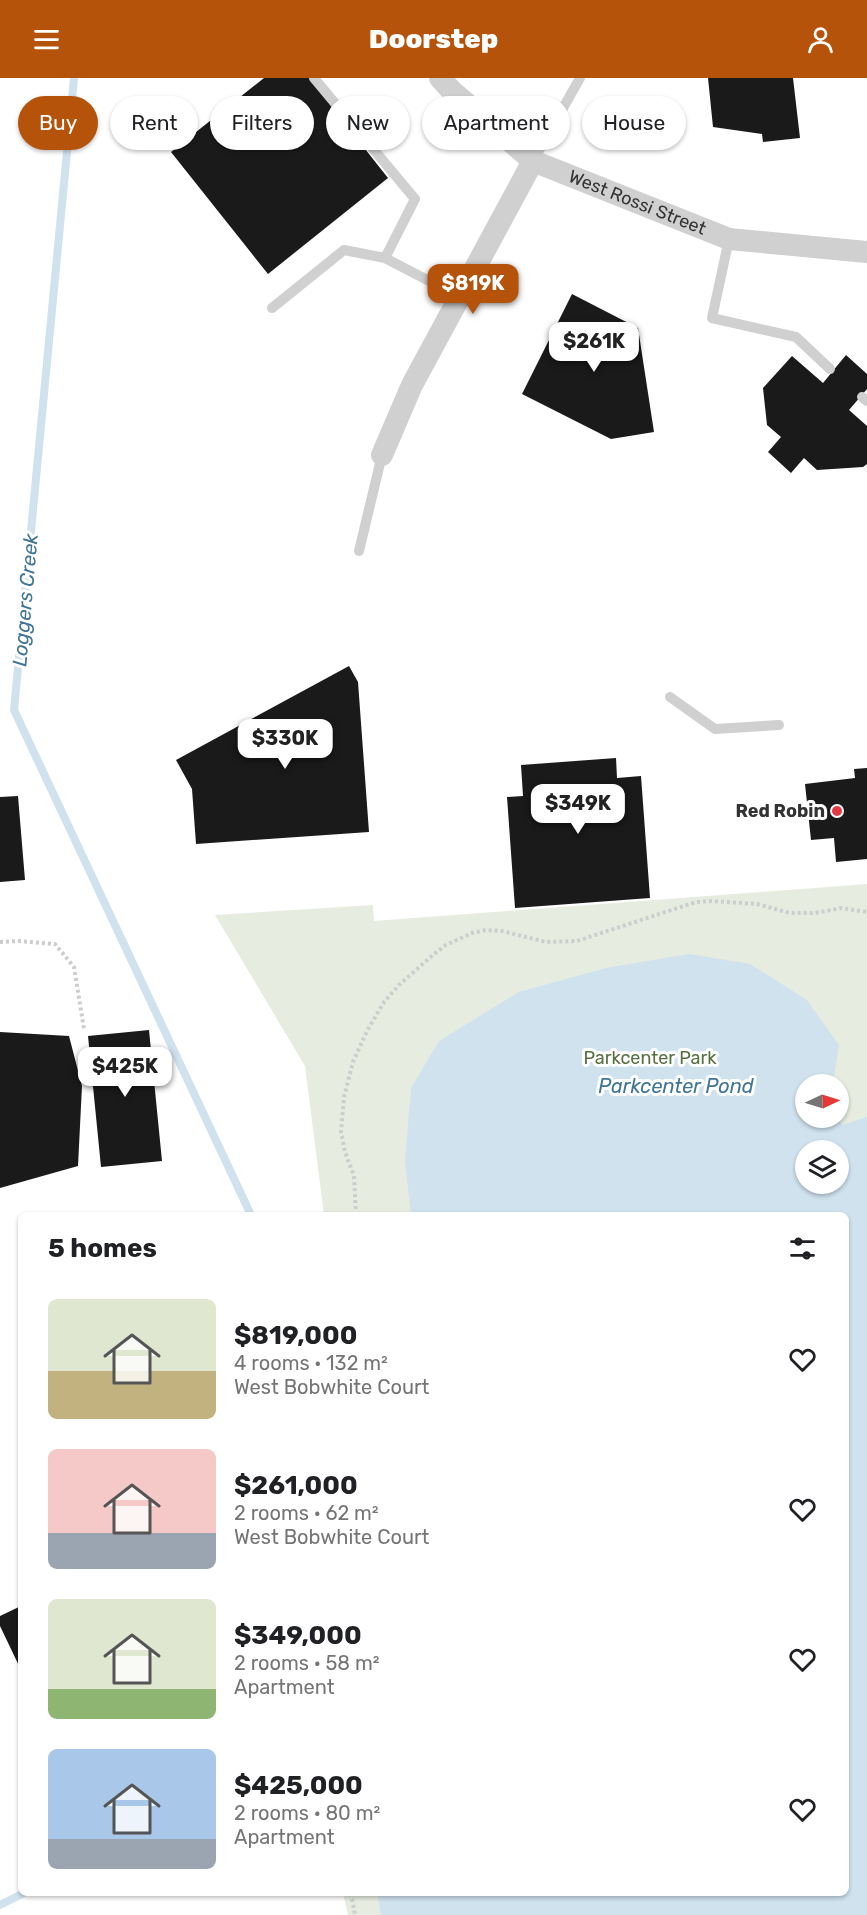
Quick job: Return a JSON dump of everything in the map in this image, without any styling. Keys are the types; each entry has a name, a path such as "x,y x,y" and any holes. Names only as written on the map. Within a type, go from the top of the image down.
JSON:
{"street":[{"name":"West Rossi Street","path":"440,78 533,161 729,240 867,252"},
{"path":"382,455 412,386 533,161"}],"lane":[{"path":"314,78 415,199 385,258"},
{"path":"533,161 580,78"},
{"path":"729,240 712,318 796,337 831,369"},
{"path":"272,308 344,250 385,258 460,297"},
{"path":"359,551 382,455"},
{"path":"670,697 715,729 779,725"}],"path":[{"path":"356,1212 356,1184 341,1132 344,1097 353,1062 367,1030 384,1002 399,985 446,945 472,933 486,930 502,931 546,942 577,941 696,902 757,904 790,913 842,908 867,912"},
{"path":"0,942 55,944 74,968 84,1029"},
{"path":"352,1896 355,1915"}],"green space":[{"name":"Parkcenter Park","path":"867,884 867,1915 348,1915 344,1896 849,1896 849,1212 324,1212 305,1066 215,915 373,905 374,921"}],"water":[{"name":"Parkcenter Pond","path":"689,954 750,964 807,1000 839,1045 835,1074 795,1074 795,1128 849,1128 849,1123 867,1117 867,1915 381,1915 378,1896 849,1896 849,1212 411,1212 405,1161 411,1088 439,1041 519,992 606,968"}],"building":[{"path":"264,78 309,78 326,100 326,150 366,150 388,178 268,274 171,152 174,150 198,150 198,131 210,121 210,150 314,150 314,96 241,96"},
{"path":"708,78 793,78 800,138 763,142 762,134 713,127"},
{"path":"572,294 638,328 654,432 611,439 522,394"},
{"path":"846,355 867,374 867,389 849,410 867,426 867,464 863,467 817,470 804,458 791,473 768,452 781,437 767,425 763,388 792,356 823,383"},
{"path":"349,666 358,682 369,832 196,844 192,789 176,760"},
{"path":"616,758 617,778 641,776 650,898 515,908 507,797 523,796 521,765"},
{"name":"Red Robin","path":"867,768 867,859 836,862 834,838 811,840 805,784 855,778 854,769"},
{"path":"18,796 25,880 0,882 0,797"},
{"path":"149,1030 162,1161 101,1167 88,1036"},
{"path":"0,1032 69,1036 82,1086 78,1166 0,1188"},
{"path":"18,1607 18,1664 0,1626 0,1616"}],"waterway":[{"name":"Loggers Creek","path":"74,78 14,710 250,1212"},
{"name":"Loggers Creek","path":"0,1905 18,1896"}],"place":[{"name":"Red Robin","path":"837,811"}]}
